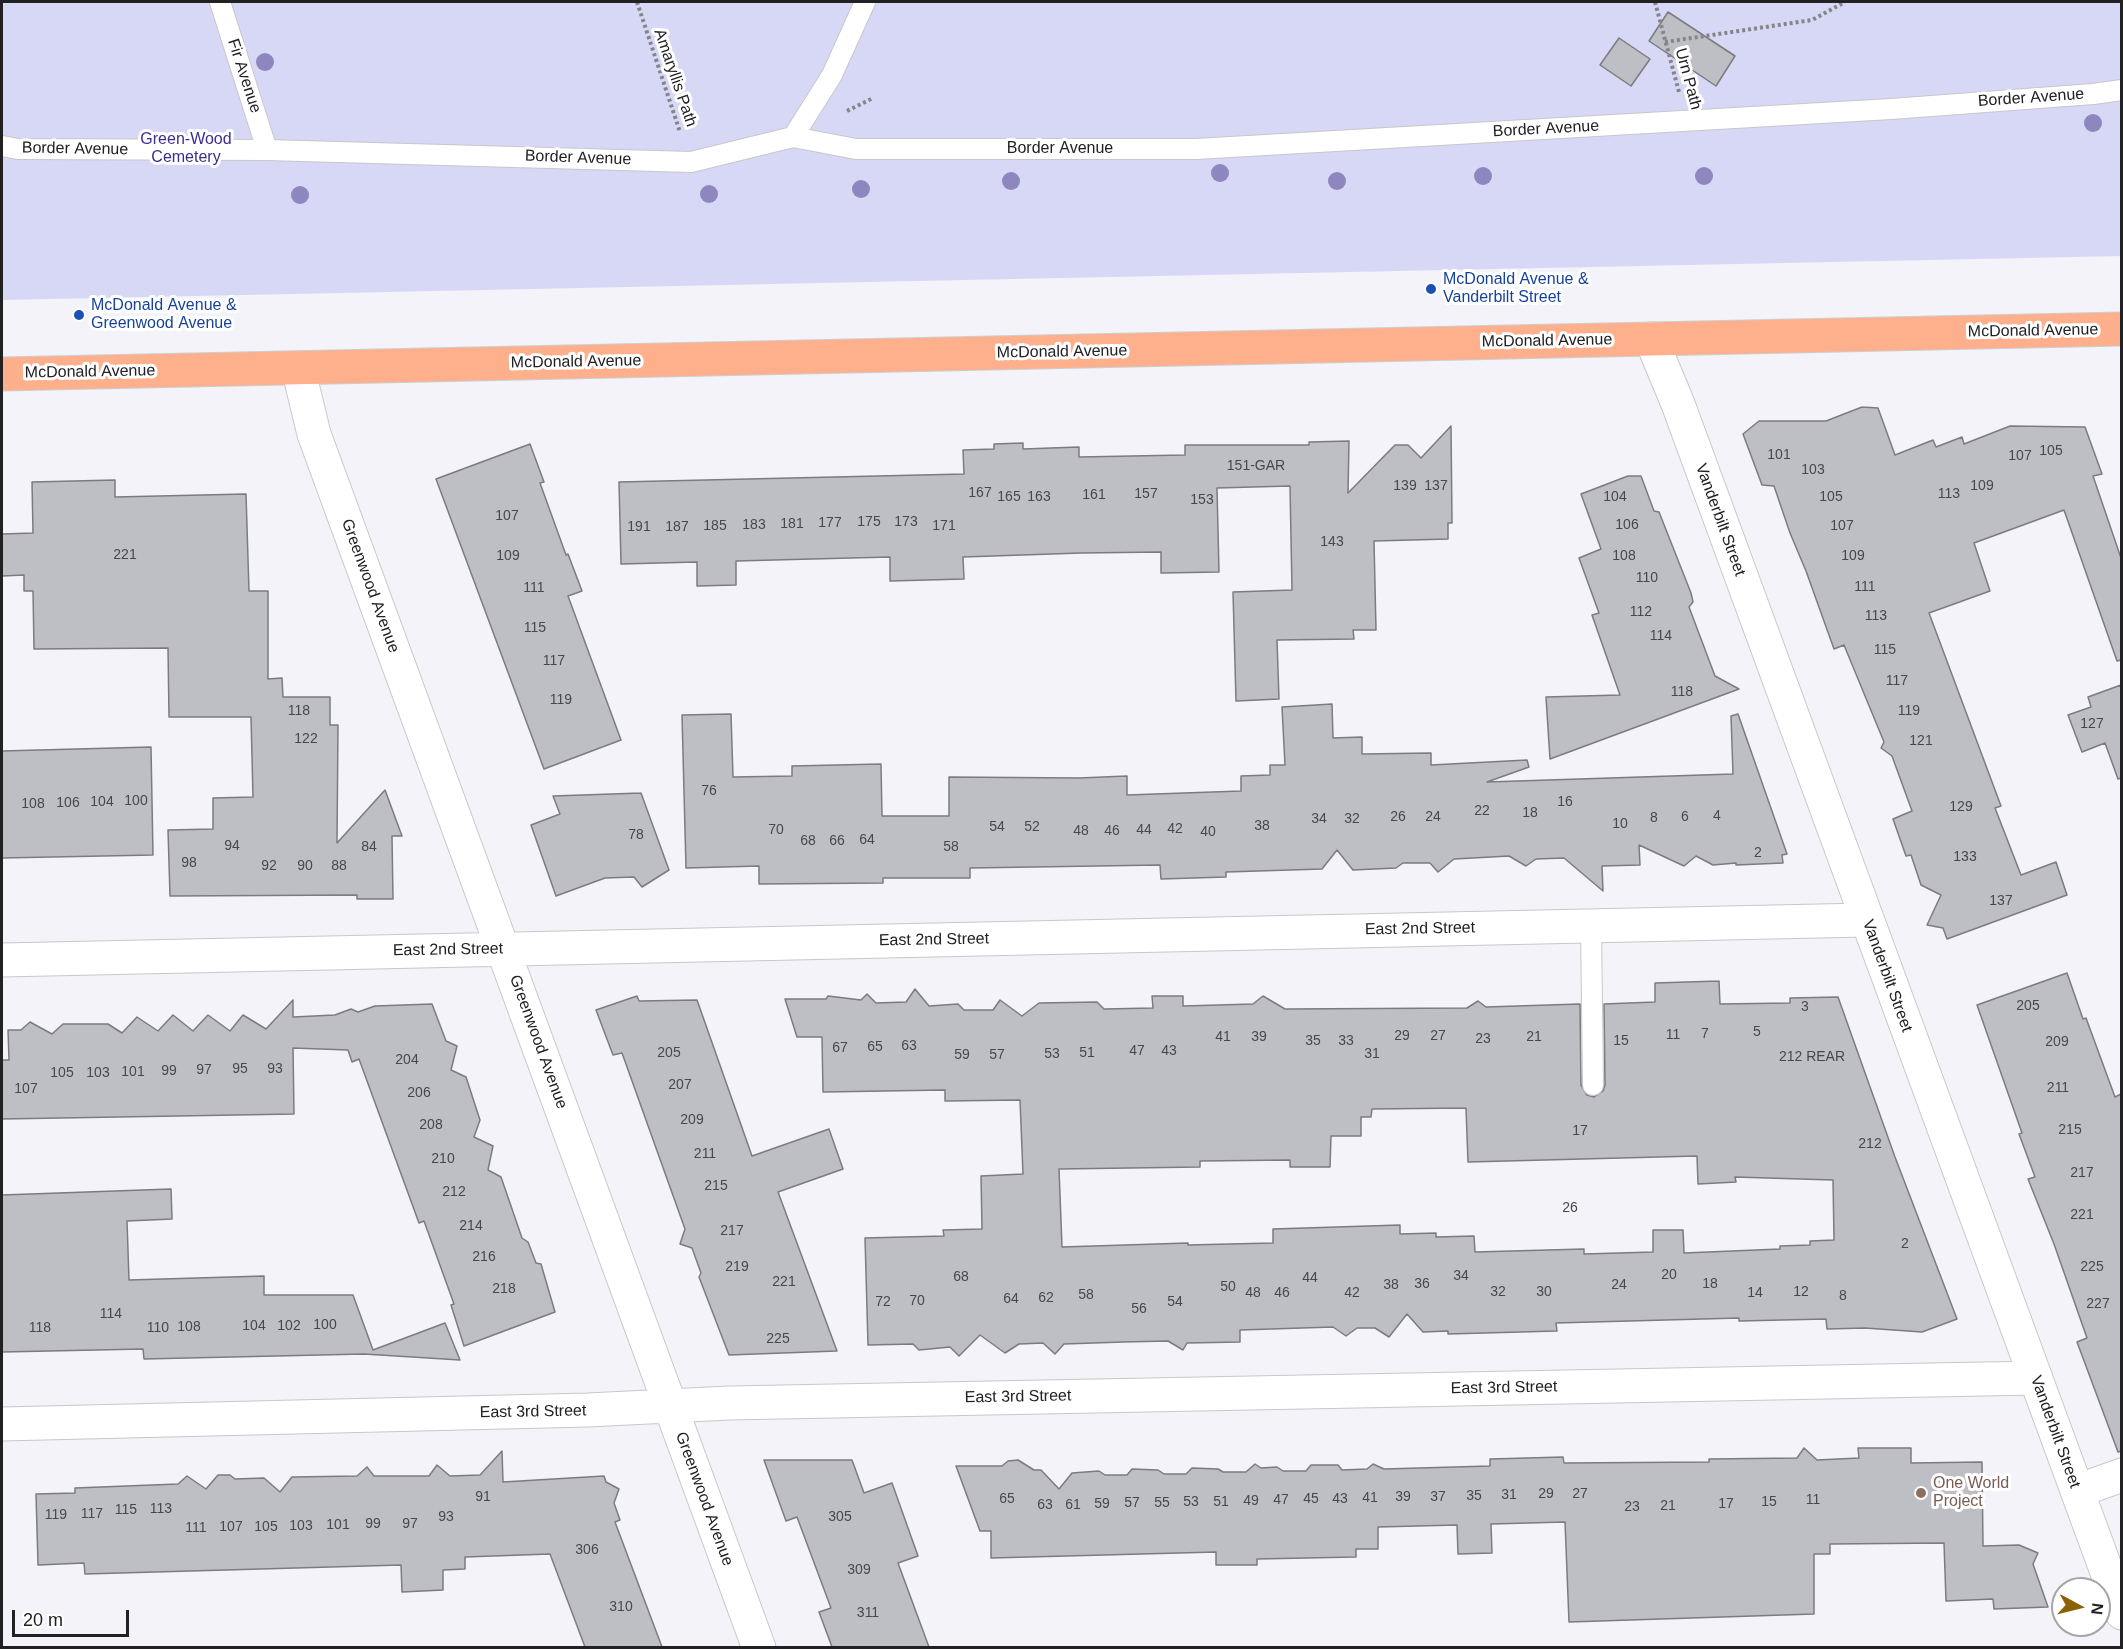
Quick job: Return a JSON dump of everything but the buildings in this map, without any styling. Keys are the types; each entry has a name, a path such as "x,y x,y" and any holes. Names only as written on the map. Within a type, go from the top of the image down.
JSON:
{"main road":[{"name":"McDonald Avenue","path":"2,374 2121,329"}],"street":[{"name":"Vanderbilt Street","path":"1651,339 1678,404 2121,1613"},
{"name":"Greenwood Avenue","path":"298,368 314,434 759,1647"},
{"name":"East 2nd Street","path":"2,960 1866,920"},
{"name":"East 3rd Street","path":"2,1424 588,1410 729,1403 2036,1378"},
{"path":"2077,1491 2121,1475"}],"lane":[{"name":"Fir Avenue","path":"220,2 267,150"},
{"path":"793,137 832,75 865,2"},
{"name":"Border Avenue","path":"2,146 18,149 267,150 691,162 793,137 856,150 1196,149 1687,122 2093,94 2121,90"},
{"path":"1592,926 1593,1085"}],"path":[{"name":"Amaryllis Path","path":"637,2 691,162"},
{"name":"Urn Path","path":"1655,2 1687,122"},
{"name":"Urn Path","path":"1665,42 1812,20 1845,2"}],"green space":[{"name":"Green-Wood Cemetery","path":"2,2 2121,2 2121,256 2,300"}],"place":[{"name":"McDonald Avenue & Vanderbilt Street","path":"1431,289"},
{"name":"McDonald Avenue & Greenwood Avenue","path":"79,315"},
{"name":"One World Project","path":"1921,1493"}]}
